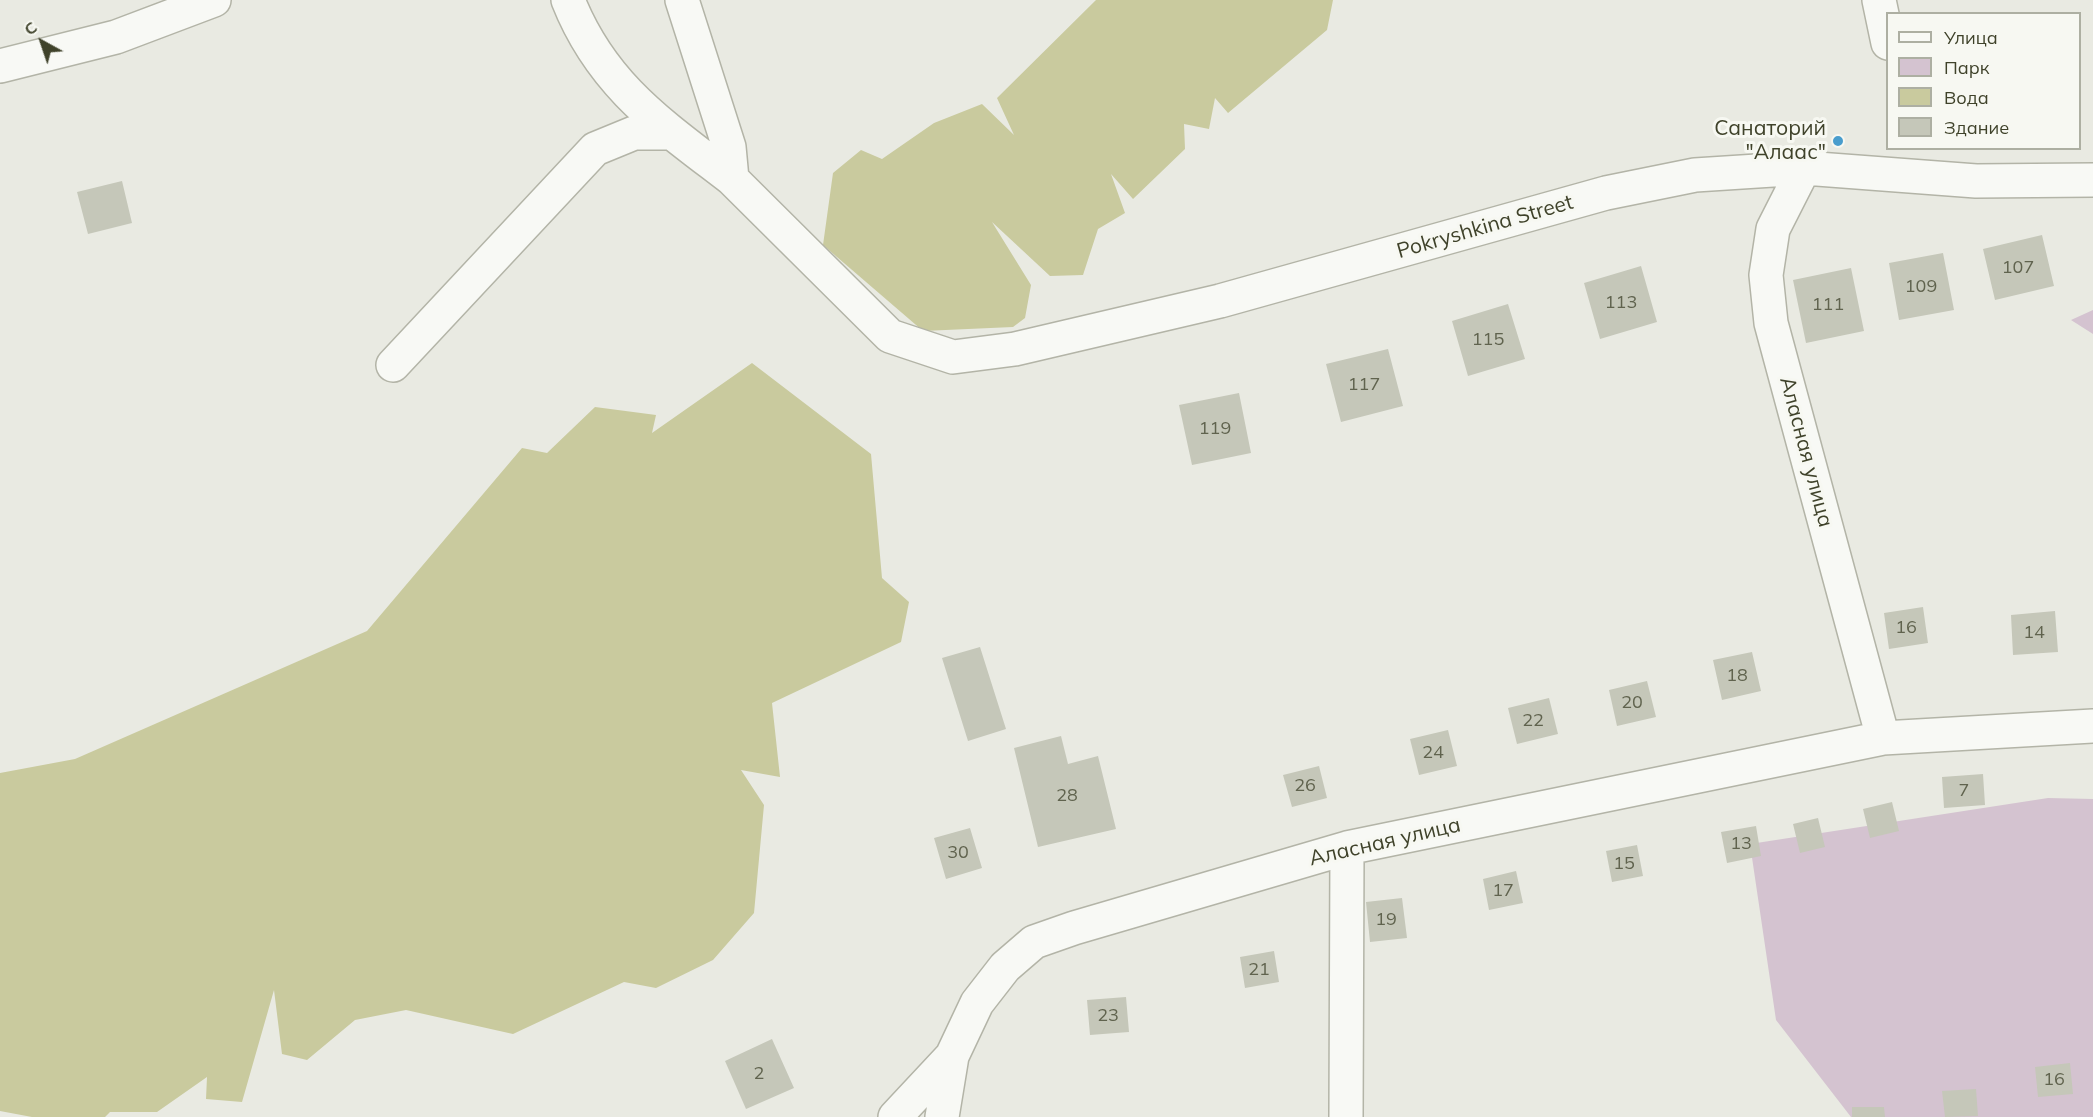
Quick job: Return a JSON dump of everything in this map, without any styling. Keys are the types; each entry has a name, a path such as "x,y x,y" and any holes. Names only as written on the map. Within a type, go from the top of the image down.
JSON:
{"street":[{"path":"0,66 116,37 214,0"},
{"path":"568,0 576,20 603,67 640,105 672,133 732,179"},
{"path":"682,0 729,147 732,179"},
{"path":"1880,0 1886,37"},
{"path":"393,365 595,149 634,133 672,133"},
{"name":"Pokryshkina Street","path":"732,179 890,336 953,357 1015,349 1220,301 1606,193 1695,175 1910,161 1976,181 2093,180"},
{"name":"Аласная улица","path":"1804,168 1773,229 1766,275 1771,323 1883,738"},
{"name":"Аласная улица","path":"952,1056 977,1003 1005,967 1034,942 1347,848 1883,738 2093,726"},
{"path":"1346,1117 1347,848"},
{"path":"895,1117 952,1056"},
{"path":"942,1117 952,1056"}],"green space":[{"path":"2093,310 2093,334 2071,320"},
{"path":"2048,798 2093,799 2093,1117 1851,1117 1776,1020 1750,844"}],"water":[{"path":"1096,0 1333,0 1327,30 1228,113 1215,98 1209,129 1184,124 1185,149 1133,199 1111,174 1125,213 1098,229 1083,275 1050,276 992,222 1031,285 1025,318 1013,327 923,331 823,245 833,173 861,150 882,159 934,123 982,104 1014,135 997,98"},
{"path":"752,363 871,454 882,578 909,602 901,642 772,703 780,777 741,770 764,805 754,913 713,960 656,988 624,982 513,1034 406,1010 355,1020 307,1060 282,1054 274,990 242,1102 206,1099 207,1077 157,1112 110,1112 105,1117 32,1117 0,1111 0,773 75,759 367,631 522,448 547,453 595,407 656,415 652,433"}],"building":[{"path":"122,181 132,223 88,234 77,192"},
{"path":"2042,235 2054,286 1995,300 1983,249"},
{"path":"1943,253 1954,310 1899,320 1889,263"},
{"path":"1641,266 1657,322 1600,339 1584,283"},
{"path":"1851,268 1864,331 1806,343 1793,280"},
{"path":"1508,304 1525,359 1468,376 1452,321"},
{"path":"1388,349 1403,406 1341,422 1326,364"},
{"path":"1239,393 1251,453 1192,465 1179,405"},
{"path":"1923,607 1928,643 1889,649 1884,613"},
{"path":"2055,611 2058,652 2013,655 2011,615"},
{"path":"980,647 1006,729 968,741 942,658"},
{"path":"1752,652 1761,691 1722,700 1713,660"},
{"path":"1647,681 1656,717 1617,726 1609,690"},
{"path":"1549,698 1558,734 1517,744 1508,708"},
{"path":"1448,730 1457,766 1419,775 1410,739"},
{"path":"1061,736 1068,764 1098,756 1116,829 1038,847 1014,748"},
{"path":"1319,766 1327,798 1292,807 1283,775"},
{"path":"1983,774 1985,805 1944,808 1942,777"},
{"path":"1892,802 1899,831 1870,838 1863,809"},
{"path":"1818,818 1825,847 1800,853 1793,824"},
{"path":"1756,826 1761,856 1727,863 1721,832"},
{"path":"970,828 982,868 946,879 934,838"},
{"path":"1637,845 1643,876 1612,882 1606,851"},
{"path":"1516,871 1523,903 1489,910 1483,879"},
{"path":"1402,898 1407,938 1370,942 1366,902"},
{"path":"1274,951 1279,982 1245,988 1240,957"},
{"path":"1126,997 1129,1032 1090,1035 1087,1000"},
{"path":"772,1039 794,1088 746,1109 725,1061"},
{"path":"2070,1063 2073,1094 2038,1097 2035,1067"},
{"path":"1976,1089 1978,1116 1945,1117 1942,1091"},
{"path":"1852,1107 1884,1107 1885,1117 1852,1117"}],"place":[{"name":"Санаторий \"Алаас\"","path":"1838,141"}]}
